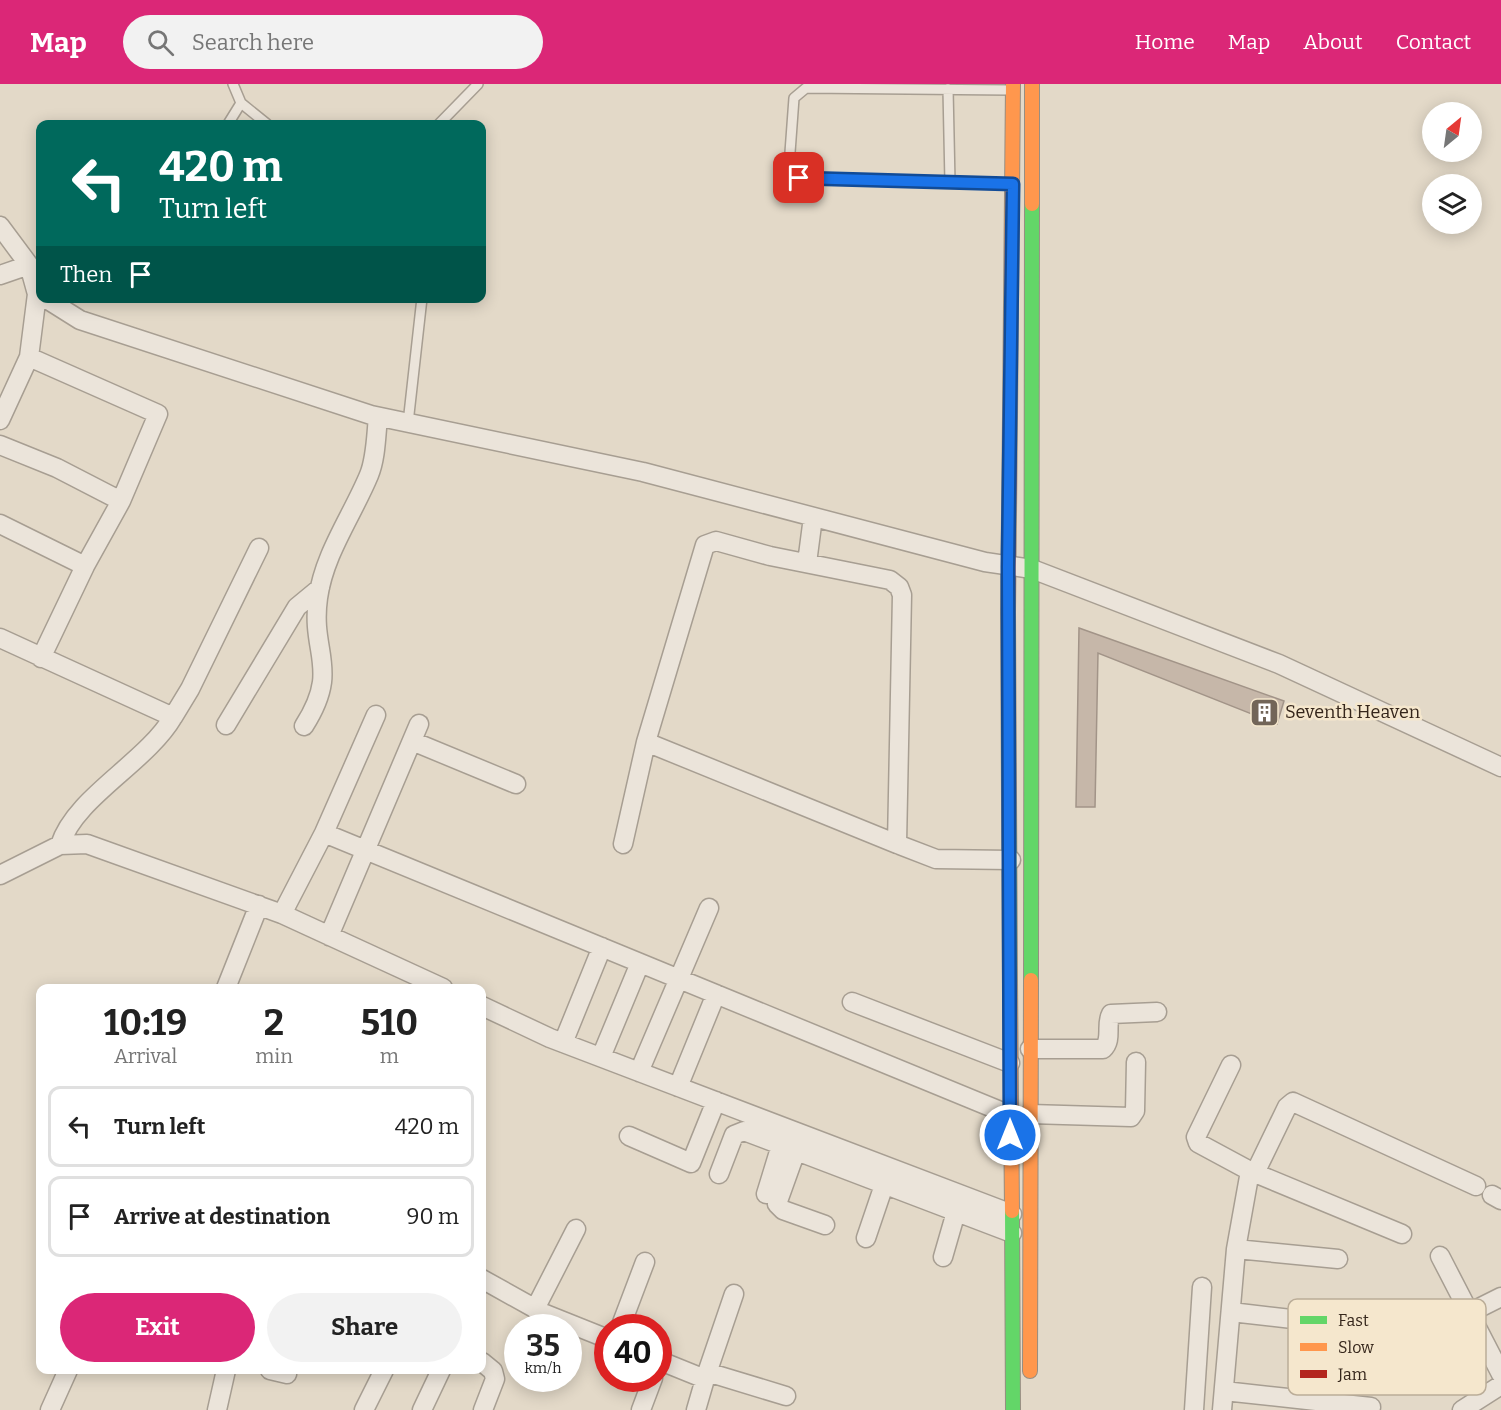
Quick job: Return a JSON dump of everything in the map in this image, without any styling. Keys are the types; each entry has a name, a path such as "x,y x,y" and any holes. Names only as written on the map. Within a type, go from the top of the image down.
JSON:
{"street":[{"path":"1030,1386 1032,84"},
{"path":"1013,87 1008,567 1013,1410"},
{"path":"0,226 29,265 36,283"},
{"path":"0,275 29,265"},
{"path":"0,420 29,357 40,303"},
{"path":"52,303 80,320 378,417 642,472 1008,567 1032,569 1279,664 1501,767"},
{"path":"29,357 158,414 121,501 41,658"},
{"path":"304,726 323,686 324,670 317,610 320,588 337,541 369,473 378,417"},
{"path":"0,445 57,468 121,501"},
{"path":"807,563 813,517"},
{"path":"0,525 86,566"},
{"path":"623,844 646,742 705,545 716,541 890,580 899,587 902,596 897,844"},
{"path":"60,845 72,820 141,756 173,717 190,689 259,548"},
{"path":"226,725 297,607 320,588"},
{"path":"0,638 173,717"},
{"path":"282,914 324,833 376,715"},
{"path":"329,936 419,724"},
{"path":"412,741 516,783"},
{"path":"646,742 936,859 1011,860"},
{"path":"324,833 1010,1115"},
{"path":"0,874 60,845 87,844 282,914 434,984"},
{"path":"228,984 259,905"},
{"path":"639,1072 709,908"},
{"path":"563,1043 602,948"},
{"path":"601,1057 640,963"},
{"path":"678,1086 716,994"},
{"path":"852,1002 1010,1063"},
{"path":"486,1008 563,1043 1011,1214"},
{"path":"1030,1049 1103,1049 1108,1043 1108,1020 1111,1014 1157,1012"},
{"path":"1030,1114 1131,1117 1135,1111 1136,1062"},
{"path":"1231,1065 1196,1141 1253,1172 1402,1234"},
{"path":"629,1136 691,1163 716,1101"},
{"path":"1222,1410 1236,1249 1253,1172 1287,1107 1293,1102 1476,1186"},
{"path":"719,1174 734,1135 738,1132 794,1150 1012,1233"},
{"path":"766,1194 794,1150"},
{"path":"790,1200 794,1150"},
{"path":"794,1150 777,1204 783,1210 825,1225"},
{"path":"866,1238 884,1185"},
{"path":"943,1257 956,1212"},
{"path":"535,1309 576,1229"},
{"path":"1236,1249 1338,1259"},
{"path":"1440,1256 1462,1299"},
{"path":"625,1314 645,1262"},
{"path":"486,1281 535,1309 594,1333"},
{"path":"1194,1410 1202,1287"},
{"path":"696,1410 734,1294"},
{"path":"1486,1307 1501,1297"},
{"path":"1231,1312 1288,1319"},
{"path":"1486,1346 1501,1374"},
{"path":"1197,1362 1226,1365"},
{"path":"483,1410 495,1379 493,1371 486,1365"},
{"path":"672,1365 786,1396"},
{"path":"50,1410 66,1374"},
{"path":"216,1410 225,1374"},
{"path":"362,1403 371,1374"},
{"path":"362,1403 381,1374"},
{"path":"422,1410 439,1374"},
{"path":"1486,1395 1501,1385"},
{"path":"1224,1391 1371,1407"},
{"path":"640,1410 647,1392"},
{"path":"1462,1410 1485,1395"}],"lane":[{"path":"233,84 241,103 262,120"},
{"path":"443,120 478,84"},
{"path":"1013,87 948,90 806,88 794,98 789,166 799,178 1013,184"},
{"path":"948,90 950,183"},
{"path":"230,120 241,103"},
{"path":"408,423 421,303"}],"building":[{"name":"Seventh Heaven","path":"1079,628 1284,701 1277,724 1098,653 1095,807 1076,807"}],"traffic: fast":[{"path":"1031,980 1032,204"},
{"path":"1008,612 1010,983"},
{"path":"1012,1211 1013,1410"}],"traffic: slow":[{"path":"1010,416 1013,84"},
{"path":"1032,84 1032,204"},
{"path":"1030,1371 1031,980"},
{"path":"1010,983 1012,1211"}],"traffic: jam":[{"path":"1008,612 1010,416"}],"place":[{"name":"Seventh Heaven","path":"1264,712"}],"route":[{"path":"799,178 1013,184 1008,567 1011,860 1010,1135"}]}
